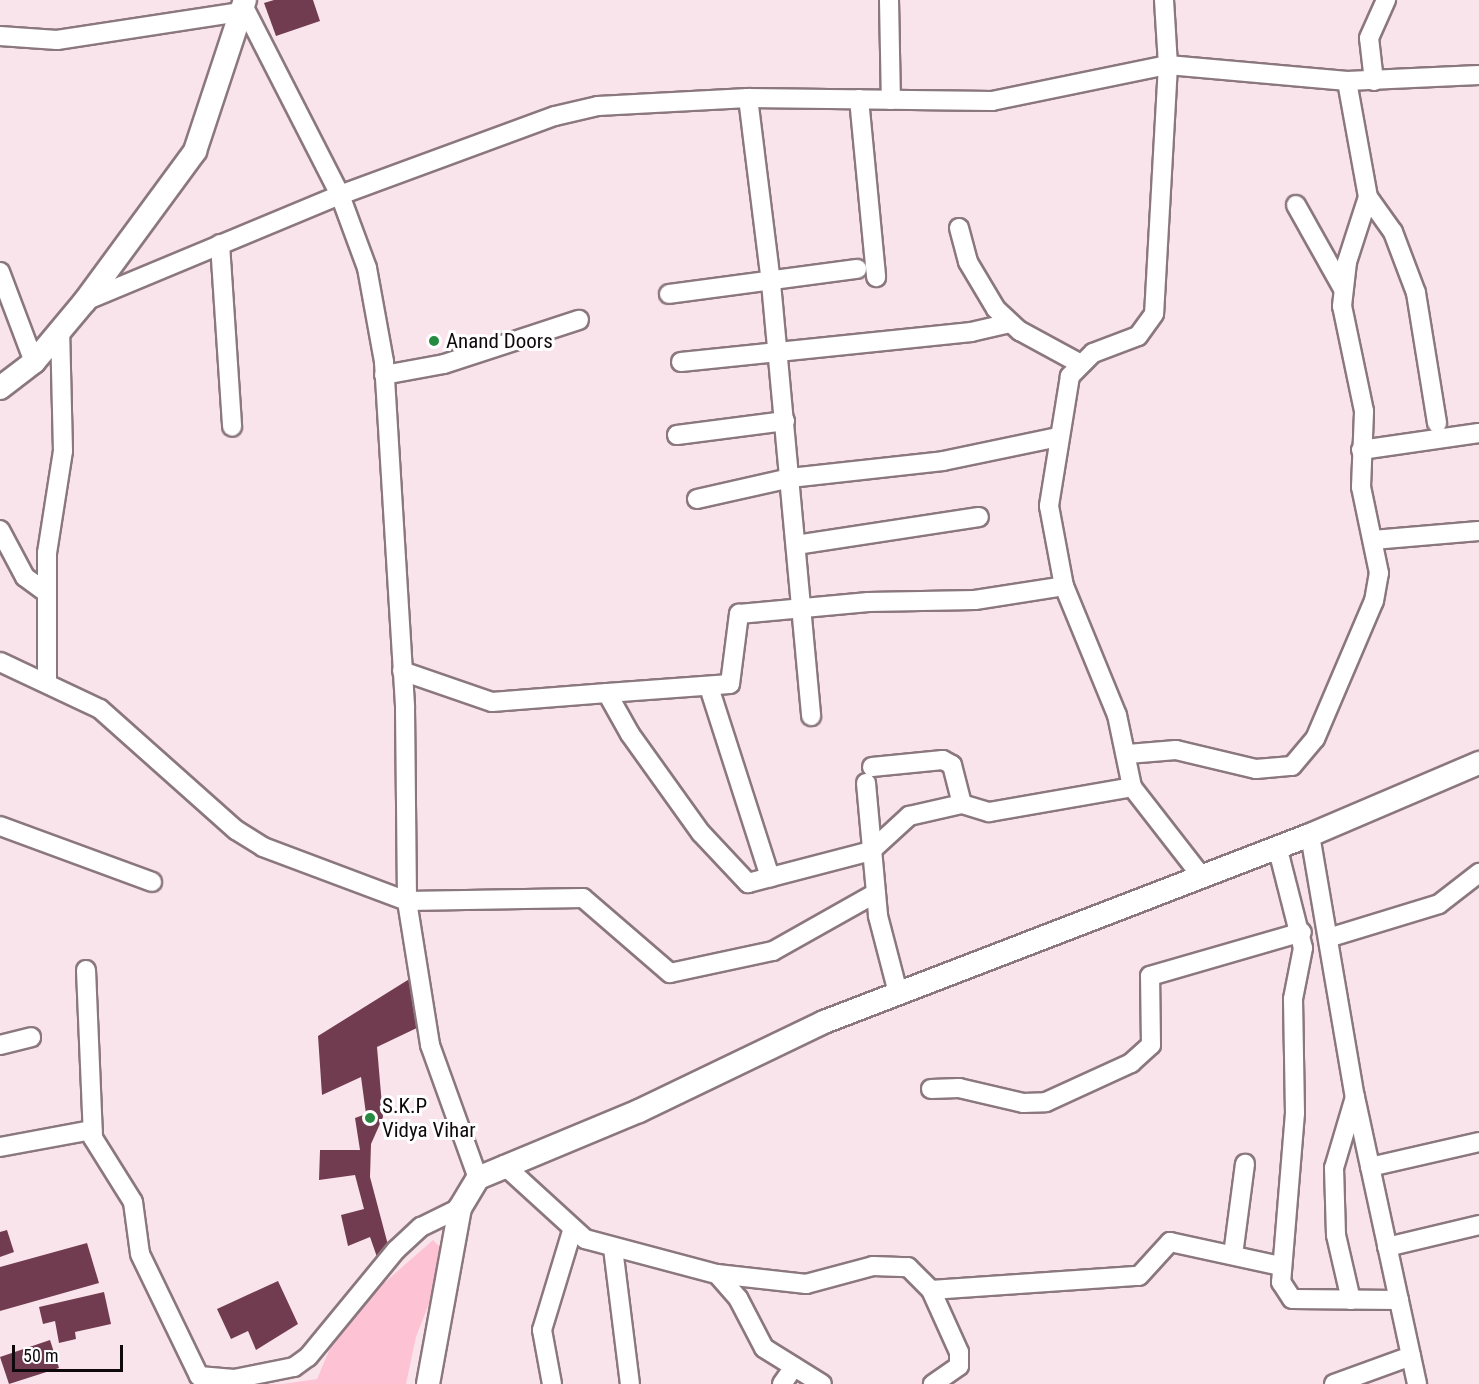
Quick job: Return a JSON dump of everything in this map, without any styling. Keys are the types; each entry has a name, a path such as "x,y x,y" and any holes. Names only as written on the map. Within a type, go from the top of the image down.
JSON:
{"main road":[{"path":"0,388 34,362 85,301 195,151 245,5"},
{"path":"428,1384 460,1209 477,1178 639,1111 771,1045 898,993 1310,835 1479,763"}],"street":[{"path":"889,0 891,100"},
{"path":"1164,0 1168,65 1154,314 1138,336 1079,363 1065,389 1049,506 1064,586 1128,754 1132,787 1202,877"},
{"path":"1374,81 1369,38 1386,0"},
{"path":"0,36 57,40 245,5 340,195 366,268 384,375 402,671 407,901 430,1045 477,1178"},
{"path":"85,301 340,195 555,116 638,102 748,98 891,100 1027,97 1168,65 1347,81 1479,75"},
{"path":"1347,81 1368,197 1393,232 1416,292 1437,423"},
{"path":"748,98 771,283 811,716"},
{"path":"859,99 876,277"},
{"path":"1342,287 1368,197"},
{"path":"1128,754 1176,750 1256,769 1292,765 1315,739 1374,601 1379,573 1373,540 1362,503 1363,401 1342,287 1296,205"},
{"path":"959,228 968,262 1009,323 1079,363"},
{"path":"220,244 232,427"},
{"path":"669,294 771,283 857,269"},
{"path":"0,272 34,362"},
{"path":"384,375 444,364 579,320"},
{"path":"681,362 971,332 1009,323"},
{"path":"47,682 47,593 63,451 60,331"},
{"path":"677,435 785,422"},
{"path":"1361,450 1479,433"},
{"path":"697,499 790,478 943,461 1059,437"},
{"path":"796,545 979,517"},
{"path":"0,531 25,577 47,593"},
{"path":"1373,540 1479,531"},
{"path":"402,671 492,702 709,687 730,684 739,614 868,602 975,600 1064,586"},
{"path":"0,662 47,682 100,709 236,830 263,847 407,901 583,898 670,973 773,951 876,893"},
{"path":"709,687 770,877"},
{"path":"607,693 630,734 707,839 748,883 871,852 909,816 962,804 972,810 1012,811 1132,787"},
{"path":"898,993 876,893 871,852 869,775 943,760 952,765 962,804"},
{"path":"0,826 152,882"},
{"path":"1310,835 1355,1097 1417,1384"},
{"path":"1278,846 1302,932 1293,999 1295,1113 1280,1266 1285,1292 1292,1299 1399,1300"},
{"path":"1328,938 1439,904 1479,873"},
{"path":"931,1089 966,1088 1023,1103 1046,1102 1131,1063 1151,1045 1150,976 1302,932"},
{"path":"86,970 92,1130 98,1149 133,1202 140,1254 190,1364 211,1381 277,1373 301,1362 396,1250 421,1227 460,1209"},
{"path":"0,1045 31,1037"},
{"path":"1351,1300 1336,1235 1334,1168 1355,1097"},
{"path":"0,1147 92,1130"},
{"path":"1370,1167 1479,1142"},
{"path":"1233,1255 1245,1164"},
{"path":"504,1165 572,1231 613,1248 717,1274 806,1284 894,1265 909,1267 931,1290 959,1352 960,1366 933,1384"},
{"path":"1387,1247 1479,1225"},
{"path":"552,1384 542,1330 572,1231"},
{"path":"931,1290 1139,1276 1170,1242 1280,1266"},
{"path":"613,1248 630,1384"},
{"path":"717,1274 738,1298 764,1348 822,1384"},
{"path":"1334,1384 1411,1356"},
{"path":"782,1384 794,1367"}],"shaded area":[{"path":"433,1240 448,1255 416,1337 406,1384 283,1384 317,1379 342,1320"}],"building":[{"path":"274,0 313,0 320,21 276,36 264,3"},
{"name":"S.K.P Vidya Vihar","path":"411,978 421,1026 377,1047 383,1117 371,1144 370,1177 388,1245 377,1257 370,1237 348,1246 341,1215 364,1209 355,1175 319,1180 320,1150 360,1150 355,1118 366,1114 361,1077 322,1095 318,1036"},
{"path":"7,1230 14,1252 0,1257 0,1232"},
{"path":"87,1243 99,1283 0,1311 0,1267"},
{"path":"278,1281 298,1324 256,1350 248,1331 231,1339 217,1309"},
{"path":"104,1292 111,1324 75,1332 76,1339 59,1343 55,1321 43,1324 39,1307"},
{"path":"50,1340 59,1368 9,1384 0,1357"}],"place":[{"name":"Anand Doors","path":"434,341"},
{"name":"S.K.P Vidya Vihar","path":"370,1118"}]}
